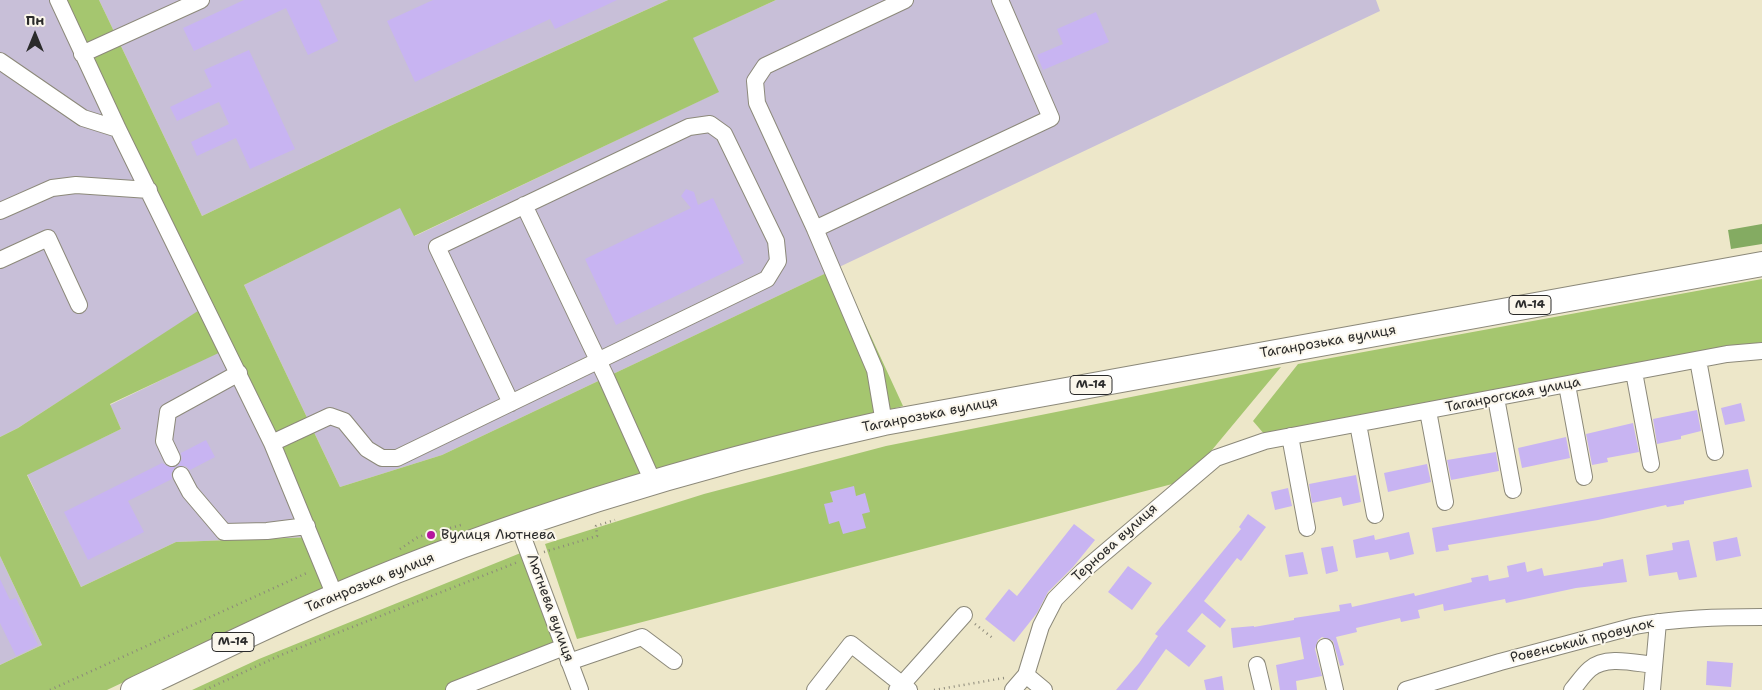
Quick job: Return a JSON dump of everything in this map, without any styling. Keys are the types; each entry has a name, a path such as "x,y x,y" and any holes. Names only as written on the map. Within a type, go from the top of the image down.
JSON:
{"highway":[{"name":"Таганрозька вулиця","path":"133,690 335,596 519,526 775,448 884,423 1762,264"}],"street":[{"path":"58,0 118,129 272,442 335,596"},
{"path":"82,54 202,0"},
{"path":"884,423 875,370 815,229 758,103 755,81 765,66 905,0"},
{"path":"815,229 1051,118 1000,0"},
{"path":"0,61 83,118 118,129"},
{"path":"272,442 330,416 344,421 366,449 382,458 397,458 511,403 598,360 767,279 778,261 776,241 724,134 710,124 689,127 437,247 511,403"},
{"path":"0,211 52,188 76,185 149,190"},
{"path":"524,206 598,360 654,484"},
{"path":"0,260 48,238 79,305"},
{"name":"Таганрогская улица","path":"1265,441 1728,354 1762,350"},
{"path":"1698,360 1716,452"},
{"path":"1634,372 1651,464"},
{"path":"172,458 164,441 168,412 239,373"},
{"path":"1567,385 1584,477"},
{"path":"1496,398 1513,490"},
{"path":"1428,411 1445,502"},
{"path":"1358,424 1375,516"},
{"path":"1290,436 1307,528"},
{"name":"Тернова вулиця","path":"1013,690 1026,675 1041,626 1055,599 1083,571 1216,458 1265,441"},
{"path":"181,475 190,492 224,532 307,526"},
{"name":"Лютнева вулиця","path":"519,526 580,690"},
{"path":"815,690 851,644 903,688 964,615"},
{"name":"Ровенський провулок","path":"1406,690 1500,662 1658,622 1762,617"},
{"path":"1652,690 1658,622"},
{"path":"454,690 567,654 642,637 674,661"},
{"path":"1325,647 1335,690"},
{"path":"1572,690 1590,669 1604,663 1613,661 1654,666"},
{"path":"1257,665 1263,690"},
{"path":"1026,675 1044,690"}],"path":[{"path":"205,690 281,655 530,556 597,536 596,526 614,520"},
{"path":"418,537 467,524"},
{"path":"50,690 306,572 325,572"},
{"path":"964,615 994,639"},
{"path":"934,690 1026,675"}],"shaded area":[{"path":"0,0 57,0 205,307 18,428 0,437"},
{"path":"99,0 668,0 390,126 202,216"},
{"path":"776,0 1376,0 1380,11 442,455 340,487 244,285 401,207 415,236 718,92 692,38"},
{"path":"225,349 315,537 176,542 81,587 27,474 121,429 110,405"},
{"path":"0,556 42,645 0,665"}],"green space":[{"path":"57,0 99,0 202,216 390,126 668,0 776,0 693,38 719,92 414,236 400,208 244,285 340,487 442,455 839,267 903,406 695,460 244,625 107,690 0,690 0,665 42,645 0,556 0,437 18,428 204,307","holes":["225,350 315,537 176,542 81,587 27,475 121,429 110,404"]},
{"path":"1762,224 1762,244 1731,249 1728,230"},
{"path":"1762,279 1762,342 1265,435 1253,421 1298,364"},
{"path":"1281,367 1207,456 1180,482 577,639 545,544 704,494 886,446"},
{"path":"528,550 560,646 447,690 192,690 259,659"}],"building":[{"path":"244,0 319,0 338,41 308,55 286,8 194,51 183,28"},
{"path":"433,0 617,0 555,29 550,19 415,82 387,21"},
{"path":"1096,12 1109,42 1043,70 1037,55 1063,44 1057,29"},
{"path":"249,50 295,149 250,169 236,138 197,156 191,142 229,124 219,102 177,121 170,107 212,87 204,70"},
{"path":"686,189 694,192 698,205 713,198 744,263 616,325 585,259 691,208 681,196"},
{"path":"1741,403 1745,421 1725,425 1721,408"},
{"path":"1697,410 1701,431 1681,436 1681,439 1657,444 1653,419"},
{"path":"1633,423 1639,452 1607,458 1608,462 1592,465 1586,434"},
{"path":"1566,437 1570,458 1522,468 1518,448"},
{"path":"206,440 215,457 190,470 186,466 178,466 182,459 181,453"},
{"path":"1496,452 1499,471 1451,480 1447,460"},
{"path":"162,463 175,467 171,474 172,479 128,501 144,532 88,560 64,512"},
{"path":"1427,464 1431,482 1388,492 1384,473"},
{"path":"1748,469 1752,487 1684,501 1684,504 1667,507 1666,505 1598,520 1448,545 1449,550 1436,552 1432,528"},
{"path":"1356,475 1361,502 1343,506 1341,497 1312,503 1309,484"},
{"path":"854,486 856,496 865,493 870,512 862,514 866,528 843,534 839,521 829,524 824,504 833,502 830,492"},
{"path":"1288,488 1292,506 1275,510 1271,492"},
{"path":"1248,514 1266,527 1241,561 1237,558 1204,601 1226,620 1220,628 1202,613 1187,631 1206,646 1189,667 1166,649 1137,690 1116,690 1139,663 1158,636 1155,634 1241,529 1239,527"},
{"path":"1074,524 1095,540 1073,567 1048,592 1037,613 1014,642 985,619 1009,589 1017,596"},
{"path":"1409,532 1414,554 1390,560 1388,552 1356,558 1353,540 1374,535 1375,540"},
{"path":"1737,537 1741,556 1716,561 1713,542"},
{"path":"1689,540 1697,577 1679,580 1677,572 1649,576 1646,555 1673,550 1672,543"},
{"path":"1333,546 1338,571 1326,574 1321,548"},
{"path":"1303,552 1308,574 1289,577 1285,555"},
{"path":"1623,559 1627,582 1576,588 1506,603 1505,599 1444,611 1443,604 1418,610 1420,618 1401,622 1400,618 1356,628 1357,632 1336,637 1344,665 1340,666 1333,641 1322,637 1318,640 1315,649 1322,676 1296,681 1297,690 1280,690 1276,665 1304,659 1300,637 1233,648 1231,628 1254,627 1294,620 1294,618 1340,611 1339,605 1351,603 1352,607 1414,593 1415,596 1472,582 1471,578 1488,575 1489,581 1509,577 1507,566 1525,562 1527,572 1542,568 1544,576 1603,566 1603,563"},
{"path":"1128,566 1152,583 1132,610 1108,592"},
{"path":"0,579 10,600 16,598 38,645 16,656 0,623"},
{"path":"1707,661 1733,663 1731,687 1706,685"},
{"path":"1222,676 1224,690 1206,690 1204,680"}],"place":[{"name":"Вулиця Лютнева","path":"431,535"}]}
